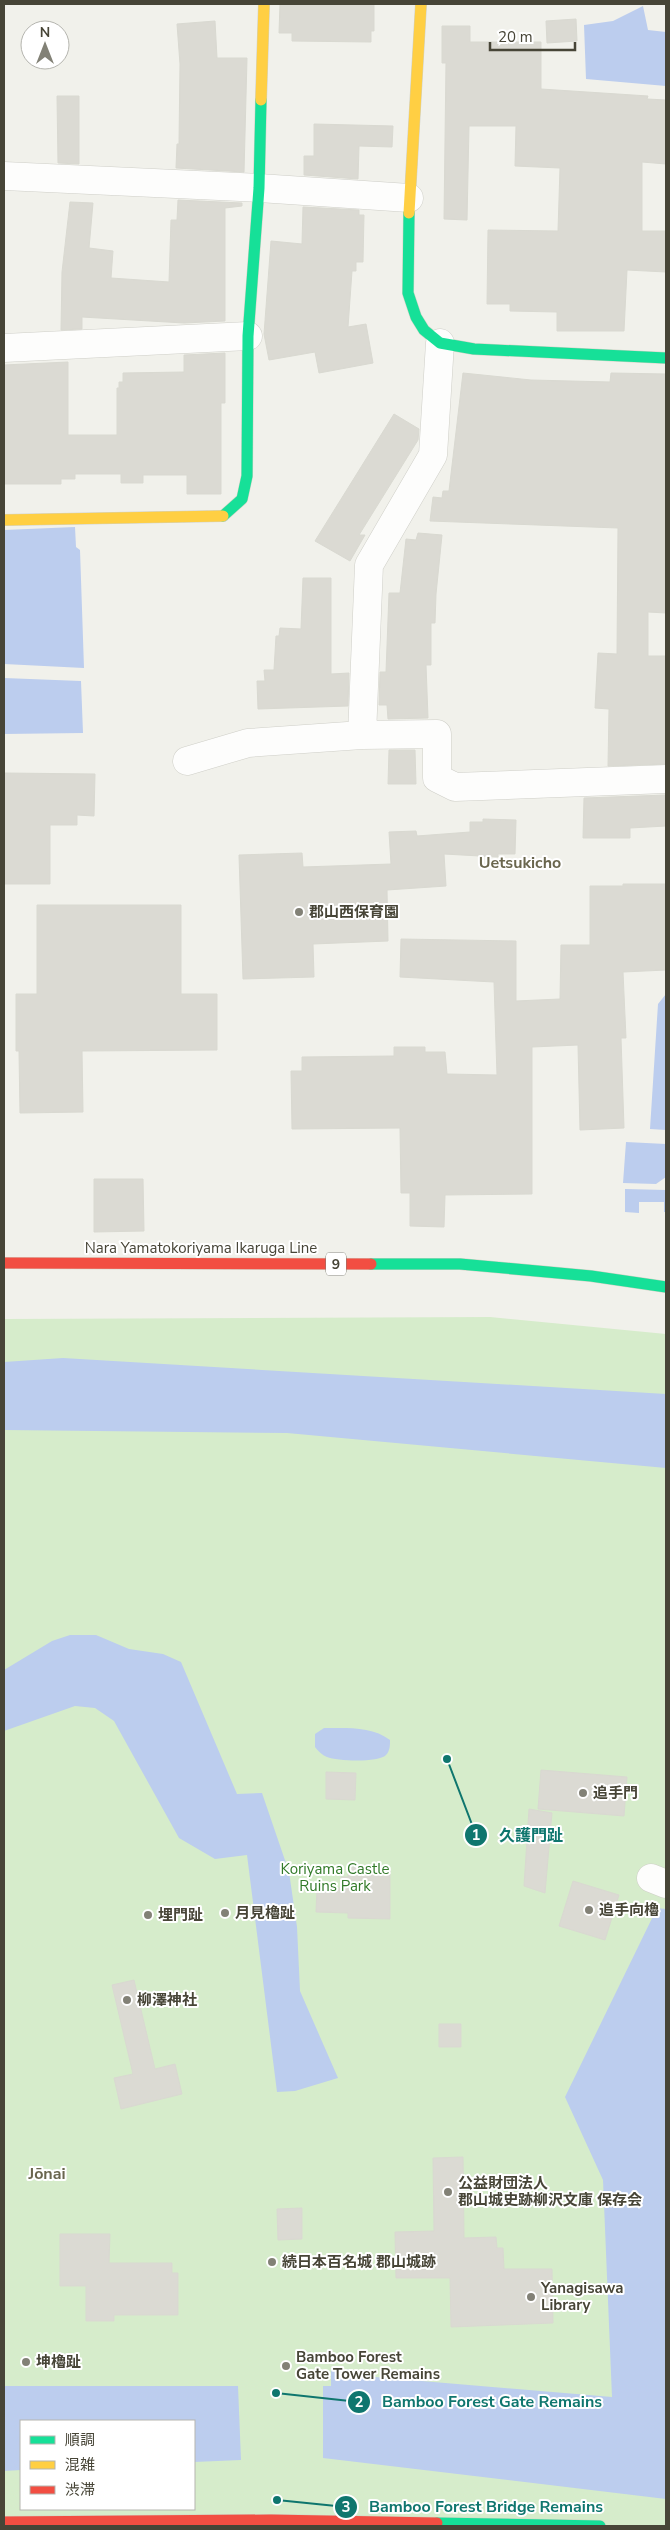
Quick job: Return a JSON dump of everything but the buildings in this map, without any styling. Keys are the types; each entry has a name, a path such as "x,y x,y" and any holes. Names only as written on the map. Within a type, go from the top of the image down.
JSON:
{"street":[{"path":"4,520 223,516 242,499 247,476 248,336 259,188 264,4"},
{"path":"422,4 409,198 408,293 416,317 424,330 440,343 474,348 666,358"},
{"path":"4,176 259,188 409,198"},
{"path":"4,348 248,336"},
{"path":"362,735 369,565 433,455 440,343"},
{"path":"187,761 248,743 362,735 437,734 437,778 455,787 666,779"},
{"name":"Nara Yamatokoriyama Ikaruga Line","path":"4,1263 460,1264 591,1276 666,1287"},
{"path":"4,2522 271,2520 600,2526"}],"green space":[{"name":"Koriyama Castle Ruins Park","path":"490,1317 666,1334 666,2526 4,2526 4,1319"}],"water":[{"path":"643,6 648,30 666,32 666,86 586,79 584,25 613,21"},
{"path":"75,527 76,547 80,550 84,668 4,664 4,530"},
{"path":"4,678 81,681 83,733 4,734"},
{"path":"666,994 666,1130 650,1129 658,1004"},
{"path":"626,1142 666,1144 666,1177 656,1184 623,1183"},
{"path":"625,1189 666,1190 666,1212 664,1212 664,1202 639,1202 639,1213 625,1212"},
{"path":"63,1358 666,1394 666,1468 287,1433 4,1430 4,1362"},
{"path":"70,1635 96,1635 129,1649 163,1654 181,1662 237,1794 262,1793 289,1872 297,1927 300,1991 338,2078 295,2091 277,2092 247,1855 215,1859 179,1838 114,1721 95,1708 75,1706 4,1731 4,1670 52,1641"},
{"path":"324,1728 358,1729 375,1732 390,1740 389,1750 382,1758 375,1759 348,1760 327,1757 315,1747 315,1734"},
{"path":"657,1908 666,1909 666,2499 323,2458 323,2386 331,2386 331,2368 363,2371 363,2376 612,2397 603,2180 565,2097"},
{"path":"4,2386 238,2386 241,2460 195,2462 195,2420 20,2420 20,2470 4,2471"}],"traffic: fast":[{"path":"223,516 242,499 247,476 248,336 259,188 261,100"},
{"path":"409,213 408,293 416,317 424,330 440,343 474,349 666,358"},
{"path":"371,1264 460,1264 591,1276 666,1287"},
{"path":"437,2523 600,2526"}],"traffic: slow":[{"path":"261,100 264,4"},
{"path":"409,213 421,4"},
{"path":"4,520 223,516"}],"traffic: jam":[{"path":"4,1263 371,1264"},
{"path":"4,2522 271,2520 437,2523"}],"place":[{"name":"郡山西保育園","path":"299,912"},
{"name":"久護門趾","path":"447,1759"},
{"name":"追手門","path":"583,1793"},
{"name":"追手向櫓","path":"589,1910"},
{"name":"月見櫓趾","path":"225,1913"},
{"name":"埋門趾","path":"148,1915"},
{"name":"柳澤神社","path":"127,2000"},
{"name":"公益財団法人 郡山城史跡柳沢文庫 保存会","path":"448,2192"},
{"name":"続日本百名城 郡山城跡","path":"272,2262"},
{"name":"Yanagisawa Library","path":"531,2297"},
{"name":"坤櫓趾","path":"26,2362"},
{"name":"Bamboo Forest Gate Tower Remains","path":"286,2366"},
{"name":"Bamboo Forest Gate Remains","path":"276,2393"},
{"name":"Bamboo Forest Bridge Remains","path":"277,2500"}],"district":[{"name":"Uetsukicho","path":"520,862"},
{"name":"Jōnai","path":"47,2173"}]}
